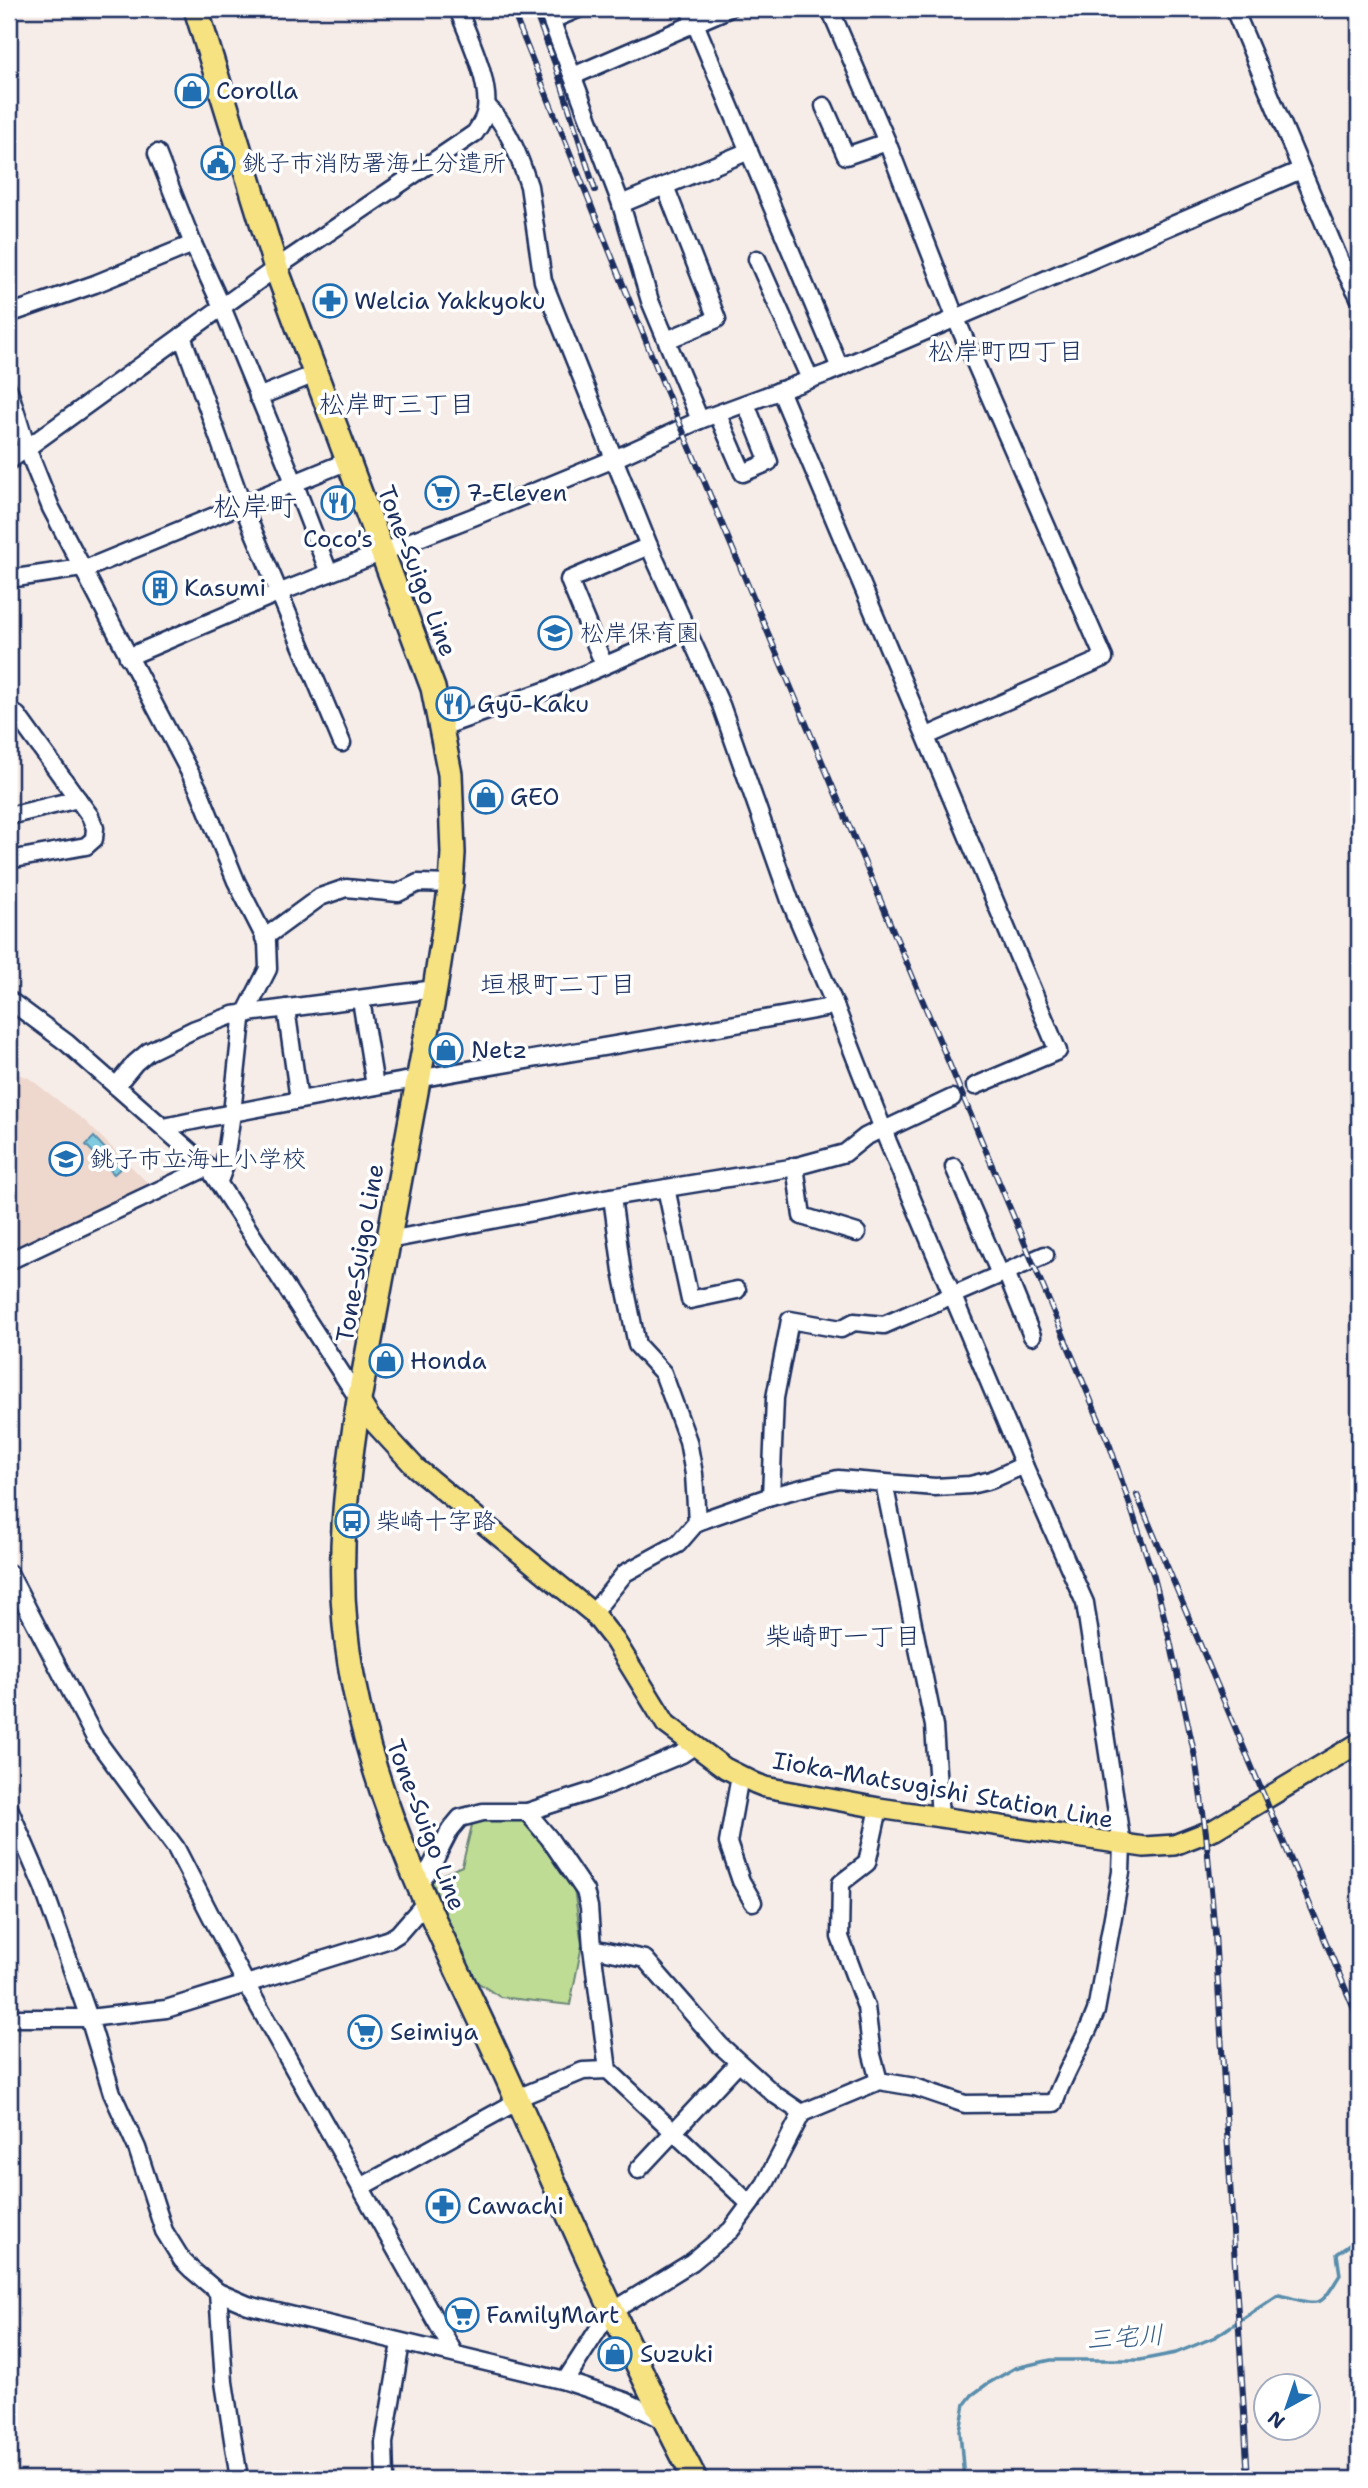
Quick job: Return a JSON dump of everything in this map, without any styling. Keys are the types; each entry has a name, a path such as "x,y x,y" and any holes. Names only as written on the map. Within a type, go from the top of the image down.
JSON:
{"highway":[{"name":"Tone-Suigo Line","path":"196,9 276,268 433,688 450,774 453,811 451,884 435,989 359,1401 344,1517 342,1577 345,1626 364,1732 385,1802 421,1894 664,2420 695,2479"}],"main road":[{"name":"Iioka-Matsugishi Station Line","path":"359,1401 370,1418 416,1468 593,1613 615,1641 660,1717 694,1746 740,1776 765,1787 940,1818 1122,1845 1174,1845 1206,1833 1359,1743"}],"street":[{"path":"9,461 276,268 475,133 485,116 485,86 458,9"},
{"path":"578,9 549,15 621,204 650,301 700,420"},
{"path":"573,76 692,16 728,9"},
{"path":"830,9 887,142 956,318 1104,658 927,736"},
{"path":"1234,9 1340,261 1359,297"},
{"path":"692,16 840,368"},
{"path":"487,106 498,117 524,173 543,281 614,459 649,546 721,705 791,902 951,1296 1085,1603 1122,1845 1121,1872 1096,2011 1088,2033 1062,2078 1054,2103 965,2104 915,2087 879,2081 803,2113 765,2184 731,2230 692,2262 613,2309 565,2381"},
{"path":"824,106 846,156 887,142"},
{"path":"621,204 749,151"},
{"path":"157,153 329,573"},
{"path":"128,657 278,593 614,459 700,420 840,368 1301,170"},
{"path":"665,186 717,319 667,340"},
{"path":"9,314 95,284 193,244"},
{"path":"757,259 810,379"},
{"path":"183,335 242,504 342,743"},
{"path":"258,397 315,374"},
{"path":"9,390 27,448 51,508 199,790 268,952 268,969 244,1013 224,1168 219,1181"},
{"path":"780,390 1058,1051 975,1086"},
{"path":"718,415 743,473 769,462 746,404"},
{"path":"9,579 82,569 348,461"},
{"path":"604,666 569,580 649,546"},
{"path":"442,727 550,689 687,630"},
{"path":"9,860 91,844 95,828 90,816 16,715"},
{"path":"9,816 78,799"},
{"path":"264,938 320,897 346,888 398,893 418,883 451,884"},
{"path":"116,1086 148,1052 195,1029 244,1013 435,989"},
{"path":"9,1000 67,1043 208,1167 359,1401"},
{"path":"360,1000 374,1086"},
{"path":"164,1127 419,1077 644,1042 825,1008 834,1003"},
{"path":"286,1008 299,1100"},
{"path":"389,1240 611,1197 795,1166 845,1153 864,1137 951,1098"},
{"path":"795,1166 802,1216 857,1233"},
{"path":"9,1261 208,1167"},
{"path":"954,1167 1032,1336"},
{"path":"666,1188 690,1300 737,1290"},
{"path":"611,1197 637,1345 663,1373 688,1441 694,1474 697,1522"},
{"path":"771,1496 775,1398 790,1320 841,1329 853,1322 884,1325 1045,1255"},
{"path":"593,1613 625,1573 678,1544 697,1522 771,1496 838,1479 935,1487 970,1485 991,1480 1024,1465"},
{"path":"884,1483 934,1726 940,1818"},
{"path":"9,1573 95,1738 176,1848 246,1984 454,2353"},
{"path":"9,2018 89,2018 166,2009 390,1939 398,1934 421,1894 450,1830 460,1818 482,1812 527,1812 596,1790 671,1759 694,1746"},
{"path":"740,1776 728,1843 741,1881 753,1902"},
{"path":"9,1808 43,1887 112,2093 137,2148 164,2231 182,2260 219,2292 248,2305 565,2381 625,2401 664,2420"},
{"path":"879,1808 867,1864 841,1882 839,1895 840,1937 866,2007 872,2055 879,2081"},
{"path":"527,1812 549,1838 585,1891 608,2070 750,2204"},
{"path":"592,1948 645,1959 738,2063 774,2094 803,2113"},
{"path":"638,2169 738,2063"},
{"path":"361,2187 522,2096 583,2071 608,2070"},
{"path":"219,2292 224,2382 239,2479"},
{"path":"385,2479 384,2442 401,2343"}],"shaded area":[{"name":"銚子市立海上小学校","path":"9,1071 29,1078 86,1122 153,1188 9,1257"}],"green space":[{"path":"524,1817 573,1882 582,1945 570,2005 500,1997 468,1976 427,1881 462,1866 473,1821"}],"water":[{"path":"94,1137 122,1167 114,1174 86,1145"}],"waterway":[{"name":"三宅川","path":"964,2479 960,2431 965,2404 987,2384 1015,2368 1051,2360 1140,2360 1176,2353 1215,2337 1278,2295 1308,2302 1319,2301 1328,2294 1340,2275 1337,2254 1359,2238"}],"railway":[{"path":"512,9 662,381 1110,1446 1154,1577 1195,1757 1206,1833 1215,1934 1248,2479"},
{"path":"534,9 555,64 595,190"},
{"path":"1137,1495 1359,2021"}],"place":[{"name":"Corolla","path":"192,91"},
{"name":"銚子市消防署海上分遣所","path":"218,163"},
{"name":"Welcia Yakkyoku","path":"330,301"},
{"name":"7-Eleven","path":"442,493"},
{"name":"Coco's","path":"338,503"},
{"name":"Kasumi","path":"160,588"},
{"name":"松岸保育園","path":"555,633"},
{"name":"Gyū-Kaku","path":"453,704"},
{"name":"GEO","path":"486,797"},
{"name":"Netz","path":"446,1050"},
{"name":"銚子市立海上小学校","path":"66,1159"},
{"name":"Honda","path":"386,1361"},
{"name":"柴崎十字路","path":"352,1521"},
{"name":"Seimiya","path":"365,2032"},
{"name":"Cawachi","path":"443,2206"},
{"name":"FamilyMart","path":"462,2315"},
{"name":"Suzuki","path":"615,2354"}],"district":[{"name":"松岸町四丁目","path":"1006,351"},
{"name":"松岸町三丁目","path":"397,404"},
{"name":"松岸町","path":"255,506"},
{"name":"垣根町二丁目","path":"558,984"},
{"name":"柴崎町一丁目","path":"843,1636"}]}
